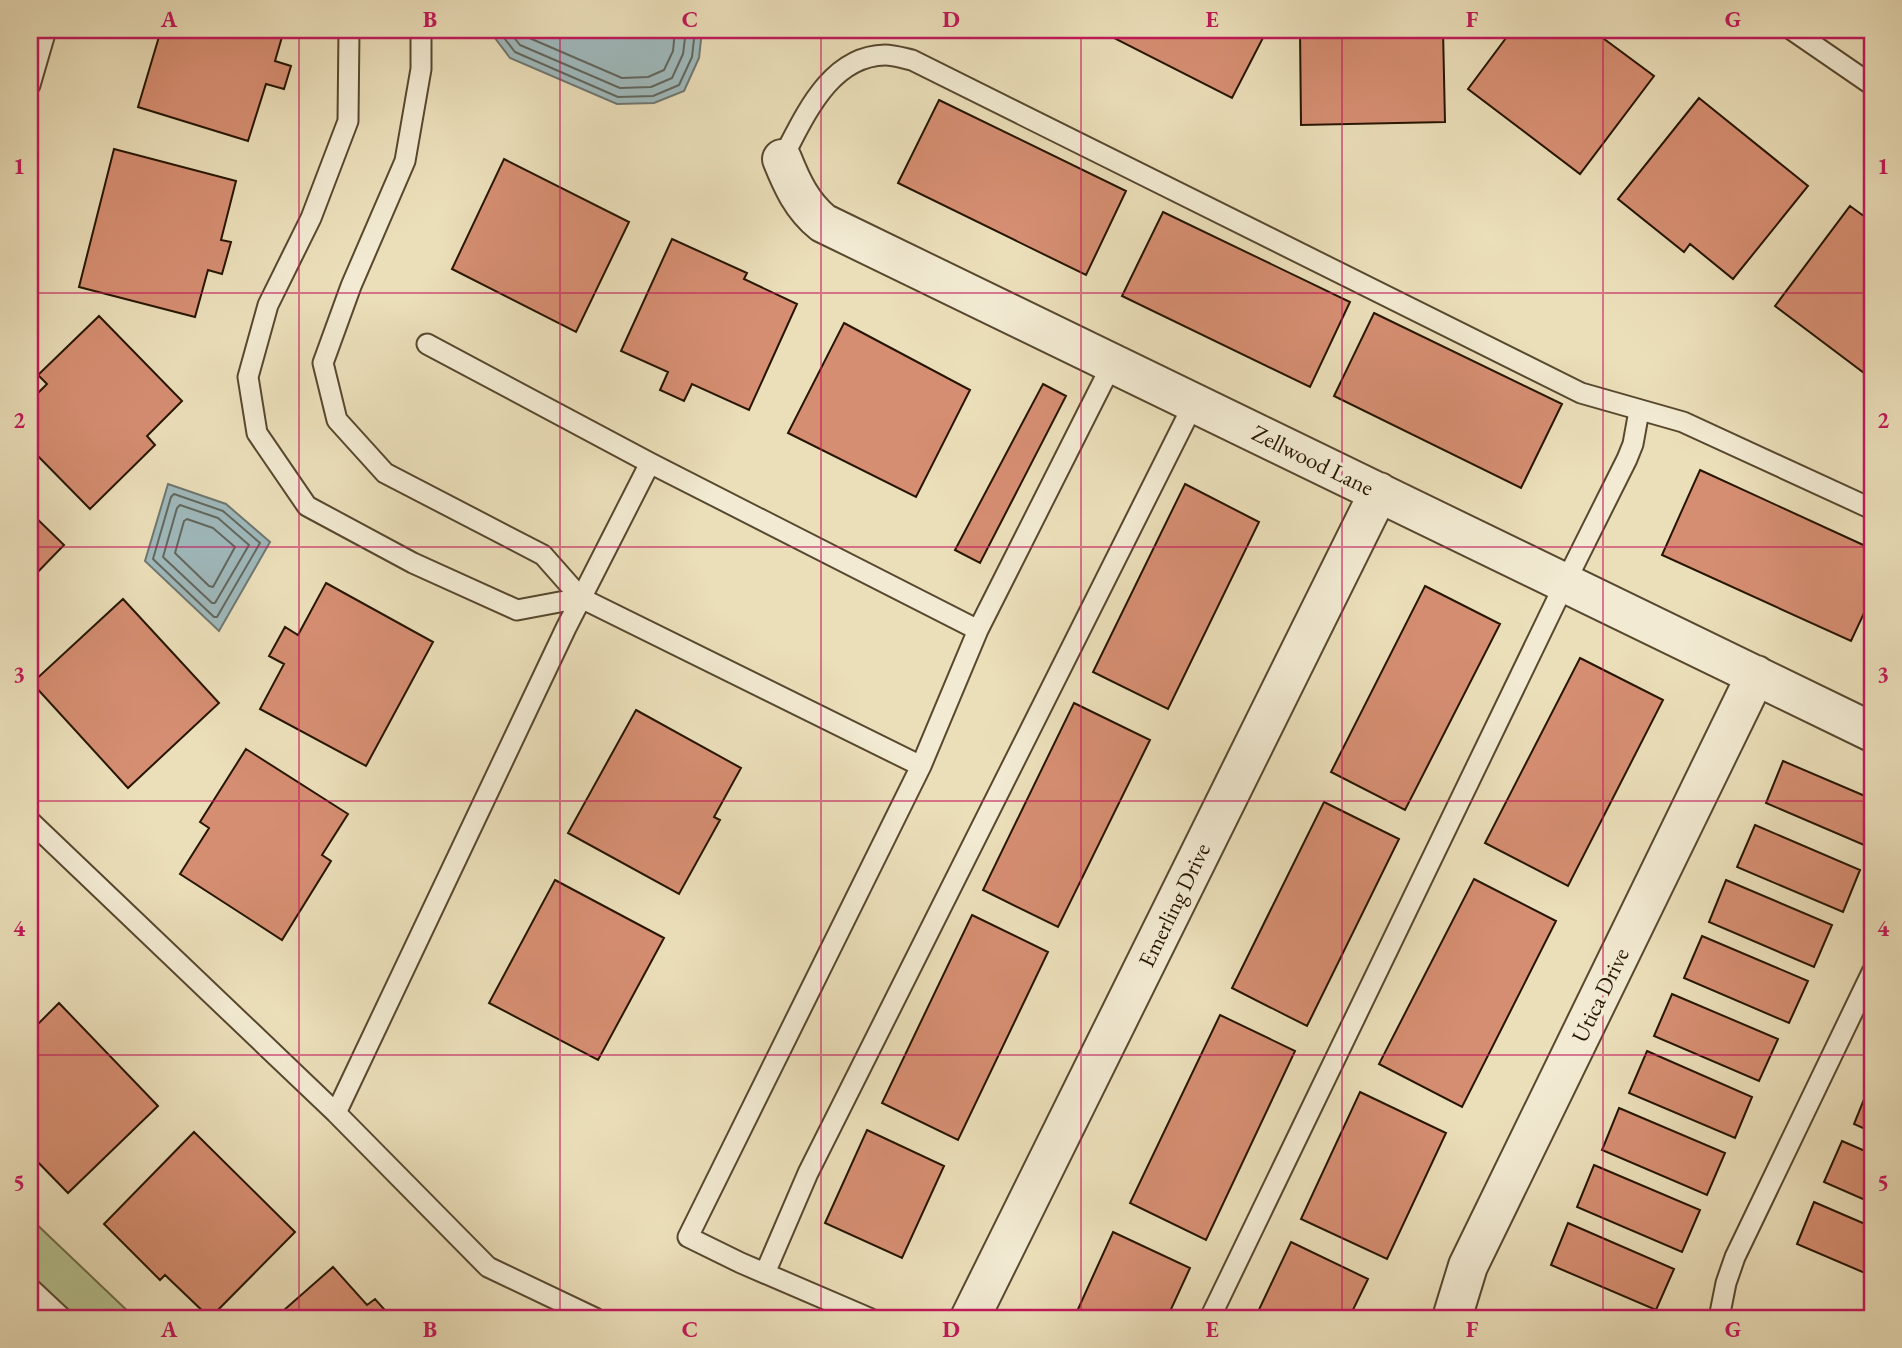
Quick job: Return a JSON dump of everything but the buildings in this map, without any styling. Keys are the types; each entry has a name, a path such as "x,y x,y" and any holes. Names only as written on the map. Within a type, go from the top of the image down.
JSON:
{"street":[{"name":"Zellwood Lane","path":"782,159 802,200 811,214 823,223 1872,732"},
{"name":"Emerling Drive","path":"970,1318 1379,492"},
{"name":"Utica Drive","path":"1452,1318 1468,1266 1756,675"}],"lane":[{"path":"30,85 46,30"},
{"path":"349,30 348,121 311,218 268,304 248,377 257,433 307,506 413,564 517,610 581,598"},
{"path":"421,30 421,69 405,161 351,286 323,363 337,420 385,473 543,555 581,598 921,766"},
{"path":"1792,30 1872,85"},
{"path":"782,159 819,95 843,70 862,60 885,55 912,60 1581,393 1683,422 1872,509"},
{"path":"427,344 650,463 978,630"},
{"path":"869,1318 688,1237 921,766 978,630 1112,364"},
{"path":"765,1273 808,1173 1194,403"},
{"path":"1210,1318 1627,459 1633,444 1639,411"},
{"path":"336,1113 581,598 650,463"},
{"path":"30,821 336,1113 488,1267 595,1318"},
{"path":"1719,1318 1726,1283 1735,1257 1872,972"},
{"path":"30,1287 62,1318"}],"green space":[{"path":"30,1218 135,1318 30,1318"}],"water":[{"path":"491,30 702,30 699,58 684,91 654,103 617,104 510,58"},
{"path":"168,484 226,504 270,542 219,631 145,561"}]}
